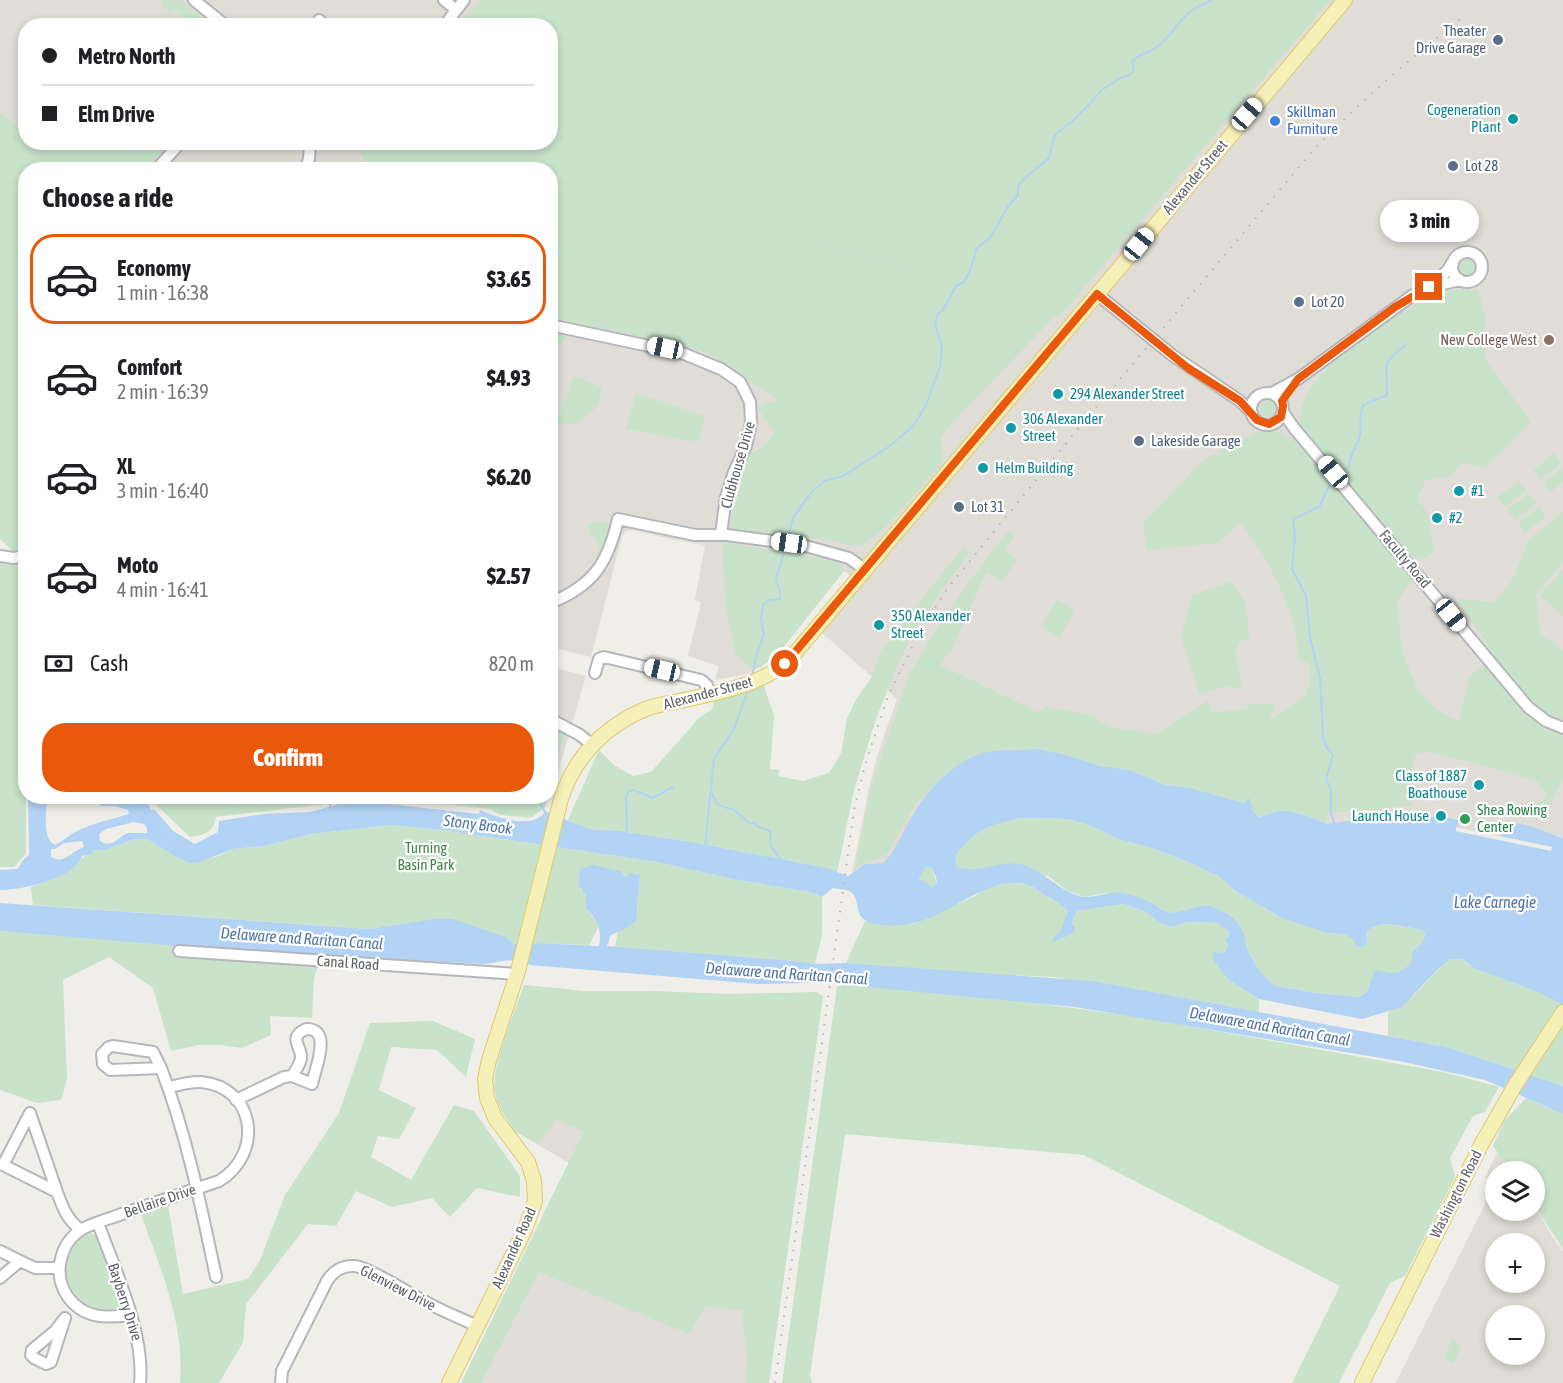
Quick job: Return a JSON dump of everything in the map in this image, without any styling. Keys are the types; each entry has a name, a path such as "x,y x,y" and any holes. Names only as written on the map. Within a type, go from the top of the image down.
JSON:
{"main road":[{"name":"Alexander Street","path":"525,942 560,805 573,771 592,746 607,731 643,710 709,694 764,677 790,659 864,568 1345,0"},
{"name":"Alexander Road","path":"448,1383 525,1230 535,1201 534,1181 528,1162 495,1119 489,1105 485,1085 487,1066 519,969 525,942"},
{"name":"Washington Road","path":"1362,1383 1481,1145 1514,1087 1563,1012"}],"street":[{"path":"194,0 216,18"},
{"path":"444,0 456,10"},
{"path":"450,18 464,0"},
{"path":"163,162 174,150"},
{"path":"1219,387 1246,395 1272,393 1298,379 1395,307 1429,287 1452,263 1456,255 1466,251 1475,254 1481,261 1482,269 1479,276 1470,282 1460,280 1429,287"},
{"path":"1452,263 1454,274 1460,280"},
{"path":"1097,294 1180,362 1240,401 1260,423 1274,423 1281,417 1282,406 1298,379"},
{"name":"Clubhouse Drive","path":"558,327 682,353 721,369 740,382 750,402 751,423 746,446 726,497 721,534"},
{"path":"1272,393 1282,406"},
{"path":"1252,413 1252,403 1259,395"},
{"name":"Faculty Road","path":"1282,406 1301,435 1528,707 1546,721 1563,728"},
{"name":"Faculty Road","path":"1274,423 1301,435"},
{"path":"558,599 590,581 598,572 613,542 618,519 695,535 721,534 802,545 849,558 864,568"},
{"path":"0,556 18,557"},
{"path":"595,673 599,659 604,657 701,680 706,685 709,694"},
{"path":"558,723 580,735 592,746"},
{"name":"Canal Road","path":"179,951 519,969"},
{"path":"169,1088 202,1082 221,1088 236,1100 284,1077 292,1076 312,1084 322,1042 319,1033 315,1030 306,1029 298,1035 296,1044 301,1057 292,1076"},
{"path":"161,1068 110,1071 103,1064 102,1054 108,1047 113,1046 149,1050 157,1056 169,1088 198,1189 216,1277"},
{"name":"Bellaire Drive","path":"59,1268 67,1243 81,1230 198,1189 228,1175 241,1162 249,1135 242,1107 236,1100"},
{"path":"57,1192 3,1165 30,1113 65,1213 81,1230"},
{"name":"Bayberry Drive","path":"98,1223 139,1346 140,1383"},
{"path":"0,1251 35,1268 59,1268 66,1294 84,1312 102,1317 130,1315"},
{"path":"0,1278 20,1261"},
{"name":"Glenview Drive","path":"281,1383 282,1371 327,1281 334,1272 341,1268 348,1266 362,1268 428,1304 477,1326"},
{"path":"65,1318 76,1306"}],"shaded area":[{"path":"0,0 1563,0 1563,838 1536,828 1505,825 1502,837 1456,827 1458,820 1447,817 1445,823 1436,822 1416,813 1401,817 1360,819 1327,824 1308,816 948,773 929,792 914,812 894,853 883,863 865,864 852,873 869,787 897,699 820,631 863,584 844,571 777,655 761,667 743,675 715,680 719,666 688,656 701,602 695,600 705,545 632,530 626,531 622,536 591,657 558,649 558,162 47,162 31,150 558,150 558,18 18,18 18,140 0,126"},
{"path":"558,669 586,676 558,772"},
{"path":"524,985 584,991 725,994 809,1080 811,1087 769,1383 461,1383 569,1163 511,1129 512,1126 498,1104 495,1090 498,1061"},
{"path":"1499,1149 1508,1161 1493,1161"},
{"path":"1485,1204 1485,1221 1544,1221 1563,1251 1563,1383 1396,1383"}],"green space":[{"path":"163,0 181,0 199,17 186,18 175,9 171,13 160,4"},
{"path":"480,0 1330,0 1059,317 1055,316 953,422 941,437 943,463 880,533 859,546 729,528 749,453 763,448 774,433 758,408 763,404 779,400 706,352 558,320 558,162 366,162 360,153 362,150 558,150 558,18 466,18","holes":["818,242 952,283 818,243"]},
{"path":"0,113 18,125 18,150 164,150 153,162 18,162 18,550 13,551 0,539"},
{"path":"1464,259 1470,259 1475,267 1473,273 1464,275 1459,270 1459,264"},
{"path":"1438,290 1478,290 1485,316 1485,359 1531,422 1484,468 1463,462 1450,476 1426,480 1417,499 1428,513 1434,553 1421,560 1401,550 1304,434 1301,414 1308,393 1325,371 1347,351 1398,314"},
{"path":"558,332 569,333 558,347"},
{"path":"577,377 601,387 601,395 594,409 582,420 559,424 558,419 573,378"},
{"path":"636,393 705,416 699,442 626,429"},
{"path":"1268,401 1274,403 1276,409 1274,415 1268,417 1262,415 1260,409 1262,403"},
{"path":"1268,428 1298,441 1414,577 1397,603 1402,652 1419,693 1440,712 1459,721 1469,677 1486,664 1541,728 1563,737 1563,778 1547,811 1537,814 1527,810 1533,809 1535,801 1542,802 1547,793 1540,788 1540,783 1428,751 1416,754 1411,771 1412,806 1327,813 1327,824 1308,816 1279,811 1259,817 1247,804 1190,788 1165,785 1129,770 1100,766 1070,756 983,753 948,773 916,803 887,854 855,869 871,786 909,675 937,628 1008,531 1015,535 1004,550 1017,560 1002,581 986,572 953,647 940,665 1038,712 1047,707 1093,716 1110,727 1156,734 1208,701 1212,712 1246,710 1250,702 1256,705 1276,703 1269,722 1307,694 1310,678 1308,663 1298,659 1295,631 1285,599 1258,546 1241,523 1217,543 1147,550 1143,524 1201,462 1236,442"},
{"path":"1554,453 1561,463 1541,479 1533,470"},
{"path":"1563,467 1563,482 1551,492 1543,483"},
{"path":"1518,481 1526,491 1505,507 1497,498"},
{"path":"1528,494 1536,503 1515,520 1507,510"},
{"path":"1539,507 1546,516 1525,533 1518,523"},
{"path":"1563,512 1563,562 1536,594 1541,635 1563,650 1563,723 1550,718 1504,671 1458,599 1494,602 1513,579 1528,541"},
{"path":"594,522 607,522 611,526 601,556 596,554 601,551 594,536 589,537 589,525"},
{"path":"722,542 842,562 844,571 777,655 761,667 751,668 735,653 725,602"},
{"path":"963,547 969,553 921,619 900,659 876,719 854,790 837,873 827,868 691,842 620,831 589,829 568,820 599,750 615,766 633,776 651,772 699,718 712,709 715,699 764,686 774,716 770,769 779,770 778,776 803,781 829,773 841,753 847,719 855,701 871,678 881,651"},
{"path":"0,551 9,558 18,557 18,804 26,804 26,854 14,867 0,867"},
{"path":"1563,570 1563,616 1540,595"},
{"path":"1232,581 1245,603 1250,638 1240,642 1235,652 1242,690 1227,686 1199,694 1181,637 1192,595"},
{"path":"1057,600 1075,610 1059,638 1041,627"},
{"path":"558,728 565,731 558,758"},
{"path":"155,804 324,804 216,817 208,832 190,837"},
{"path":"445,804 546,804 531,818 500,815 490,809"},
{"path":"1021,818 1067,819 1087,824 1118,839 1152,848 1220,877 1234,890 1284,919 1327,933 1344,934 1367,944 1366,933 1371,928 1377,925 1392,924 1422,930 1425,934 1423,942 1412,952 1412,962 1403,970 1392,973 1375,971 1367,992 1359,997 1276,986 1258,969 1242,929 1203,906 1166,912 1148,901 1105,893 1085,897 1068,891 1048,876 965,870 957,867 955,858 961,848 975,835 992,826"},
{"name":"Turning Basin Park","path":"390,825 442,830 657,862 733,879 810,892 822,897 822,935 815,964 615,947 618,931 632,921 637,908 640,876 635,874 628,877 622,875 579,887 583,887 586,894 586,908 599,926 589,945 537,943 530,947 513,943 506,937 453,919 440,918 369,929 33,905 31,887 49,880 94,850 105,850 135,839 147,839 189,863 216,857 233,849 264,846 311,834"},
{"path":"924,867 931,867 937,883 933,888 919,879"},
{"path":"1011,883 1027,884 1062,904 1068,911 1060,931 1053,939 1075,925 1072,922 1077,911 1123,904 1145,911 1159,922 1171,927 1188,922 1218,923 1229,932 1226,951 1221,953 1229,980 1259,999 1259,1013 1054,977 963,973 846,963 865,921 878,925 913,924 975,896 986,888"},
{"path":"0,931 321,956 314,979 312,1018 270,1016 271,1035 242,1048 198,1045 171,1051 153,988 109,957 63,980 67,1079 61,1100 37,1103 0,1090"},
{"path":"1451,959 1461,959 1474,968 1540,993 1563,1005 1563,1086 1447,1047 1388,1036 1388,1012 1406,1002"},
{"path":"524,985 584,991 725,994 816,992 823,996 769,1383 745,1383 747,1361 742,1310 705,1306 689,1334 539,1272 481,1383 461,1383 584,1131 556,1120 538,1144 511,1129 512,1126 498,1102 494,1082 496,1069 504,1039"},
{"path":"845,985 1015,1000 1146,1018 1443,1072 1499,1087 1485,1112 1473,1116 1450,1158 1455,1177 1405,1276 1390,1283 1339,1383 1292,1383 1340,1286 1084,1155 845,1134 810,1375 812,1383 782,1383 837,987"},
{"path":"433,1021 475,1039 466,1077 437,1050 391,1047 379,1090 416,1108 399,1139 378,1136 371,1157 411,1180 454,1105 474,1111 520,1176 520,1197 477,1188 450,1217 432,1198 392,1207 356,1191 336,1226 308,1224 246,1304 243,1342 219,1383 180,1383 179,1338 169,1294 139,1209 167,1199 183,1294 248,1279 260,1260 285,1195 339,1113 370,1023"},
{"path":"1526,1098 1563,1114 1563,1249 1545,1221 1545,1161 1504,1161 1493,1146 1504,1121"},
{"path":"89,1232 99,1237 123,1307 108,1311 93,1308 80,1300 71,1288 66,1273 66,1258 74,1244"},
{"path":"1452,1340 1462,1345 1453,1363 1444,1358"}],"water":[{"name":"Lake Carnegie","path":"1038,749 1100,766 1129,770 1165,785 1190,788 1246,804 1247,799 1250,799 1253,811 1259,817 1286,811 1308,816 1327,824 1360,819 1401,817 1416,813 1436,818 1436,822 1445,823 1446,817 1458,820 1457,827 1501,836 1505,825 1518,824 1534,827 1563,838 1563,1005 1540,993 1474,968 1462,959 1451,959 1438,969 1402,1007 1362,1019 1259,999 1229,980 1213,956 1215,952 1226,951 1228,945 1225,940 1229,932 1218,923 1188,922 1171,927 1159,922 1145,911 1123,904 1077,911 1072,922 1075,927 1072,934 1053,942 1068,911 1032,886 1025,884 1009,883 994,886 917,922 882,925 864,919 860,915 854,896 845,890 833,888 822,897 810,892 733,879 657,862 442,830 390,825 311,834 264,846 233,849 200,862 189,863 147,839 135,839 105,850 94,850 91,854 82,856 69,871 46,882 0,890 0,870 18,869 29,855 28,804 47,804 46,830 55,845 79,830 129,814 128,810 115,806 100,806 101,804 148,804 151,810 155,810 173,831 195,844 218,832 219,821 264,814 310,812 340,804 389,804 479,814 480,810 515,821 533,820 545,811 589,829 620,831 691,842 827,868 848,876 865,864 883,863 893,852 920,804 943,777 962,762 973,757 983,753","holes":["1021,818 1067,819 1087,824 1118,839 1152,848 1220,877 1234,890 1284,919 1327,933 1344,934 1352,938 1356,946 1362,947 1367,944 1366,933 1371,928 1385,924 1422,930 1425,934 1423,942 1412,952 1412,962 1403,970 1392,973 1375,970 1367,992 1359,997 1276,986 1262,974 1255,964 1240,925 1230,916 1213,907 1202,906 1168,912 1148,901 1125,894 1078,896 1037,871 1020,864 1012,863 980,869 957,867 955,858 961,848 975,835 992,826","134,822 144,824 147,833 127,833 108,844 100,841 99,834 106,829","82,841 84,847 64,858 51,857 51,849 64,843","925,867 931,867 936,877 937,883 933,887 919,879"]},
{"name":"Delaware and Raritan Canal","path":"593,865 620,871 627,877 630,873 640,875 636,921 611,935 607,946 815,964 846,963 1092,981 1447,1047 1563,1086 1563,1114 1485,1080 1399,1061 1075,1007 845,985 836,980 820,978 809,983 758,984 530,965 514,960 485,964 261,953 0,931 0,903 369,929 440,918 453,919 506,937 513,943 530,947 537,943 599,946 598,925 586,908 586,894 583,893 583,888 578,887 580,869"}],"pier":[{"path":"1456,827 1552,847 1551,851 1456,831"}],"waterway":[{"path":"788,538 793,518 811,493 824,481 843,476 890,446 914,425 926,405 940,367 942,347 935,325 938,314 943,310 956,286 964,282 971,269 976,249 991,237 1007,208 1018,195 1018,186 1049,158 1055,135 1076,118 1102,90 1120,78 1130,75 1134,70 1132,62 1135,59 1157,47 1189,13 1211,0"},
{"path":"1346,469 1359,439 1363,405 1387,395 1386,367 1391,357 1406,345"},
{"path":"1330,484 1319,507 1293,519 1295,536 1292,569 1306,596 1310,637 1320,678 1323,736 1326,746 1333,755 1326,779 1331,790 1331,813 1335,826"},
{"path":"752,676 764,635 761,618 763,605 769,600 780,599 776,578 786,547"},
{"path":"705,846 714,759 734,729 749,688"},
{"path":"627,835 626,796 629,791 634,790 653,798 673,787"},
{"path":"712,794 718,805 734,810 750,824 755,822 757,826 770,831 771,846 781,860"},
{"path":"330,804 330,809"},
{"path":"540,804 545,812"}],"railway":[{"path":"775,1383 854,810 865,765 888,696 920,631 947,589 1067,442 1316,147 1387,80 1463,17"}],"place":[{"name":"Theater Drive Garage","path":"1498,40"},
{"name":"Cogeneration Plant","path":"1513,119"},
{"name":"Skillman Furniture","path":"1275,121"},
{"name":"Lot 28","path":"1453,166"},
{"name":"Lot 20","path":"1299,302"},
{"name":"New College West","path":"1549,340"},
{"name":"294 Alexander Street","path":"1058,394"},
{"name":"306 Alexander Street","path":"1011,428"},
{"name":"Lakeside Garage","path":"1139,441"},
{"name":"Helm Building","path":"983,468"},
{"name":"#1","path":"1459,491"},
{"name":"Lot 31","path":"959,507"},
{"name":"#2","path":"1437,518"},
{"name":"350 Alexander Street","path":"879,625"},
{"name":"Class of 1887 Boathouse","path":"1479,785"},
{"name":"Launch House","path":"1441,816"},
{"name":"Shea Rowing Center","path":"1465,819"}],"route":[{"path":"785,664 1097,294 1188,368 1240,401 1260,423 1269,424 1278,421 1281,417 1282,401 1298,379 1395,307 1429,287"}],"water label":[{"name":"Stony Brook","path":"478,824"}]}
